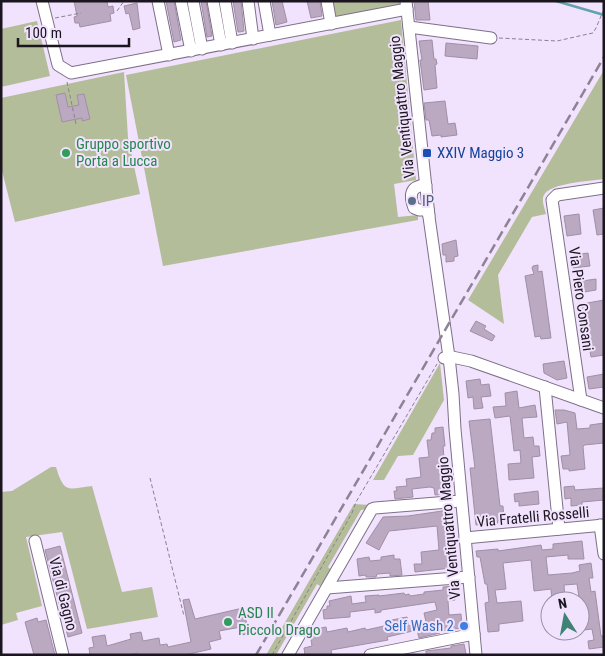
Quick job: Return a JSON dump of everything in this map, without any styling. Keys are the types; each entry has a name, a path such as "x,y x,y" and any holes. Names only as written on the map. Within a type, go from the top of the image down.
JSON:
{"street":[{"path":"42,1 58,65 68,72 331,24 406,5"},
{"path":"48,1 64,63 62,66"},
{"path":"158,1 169,55"},
{"path":"181,1 196,50"},
{"path":"193,1 196,50"},
{"path":"213,1 226,44"},
{"path":"224,1 226,44"},
{"path":"248,1 253,39"},
{"path":"264,1 270,35"},
{"path":"327,1 331,24"},
{"name":"Via Ventiquattro Maggio","path":"406,5 444,358 453,394 476,655"},
{"path":"409,27 491,38"},
{"name":"Via Piero Consani","path":"581,400 552,198 557,195 604,188"},
{"path":"444,358 471,361 604,408"},
{"path":"545,387 559,529"},
{"path":"288,655 372,509 461,501"},
{"path":"602,525 604,554"},
{"name":"Via Fratelli Rosselli","path":"465,538 602,525"},
{"name":"Via di Gagno","path":"35,541 63,655"},
{"path":"327,588 468,577"},
{"path":"370,655 474,634"}],"path":[{"path":"117,11 124,1"},
{"path":"491,38 513,37 557,42 593,33 600,22 604,9"},
{"path":"52,19 82,13"},
{"path":"66,81 76,124"},
{"path":"272,655 348,521 356,502 444,358"},
{"path":"150,478 184,616"}],"green space":[{"path":"330,1 400,1 400,4 332,18"},
{"path":"401,20 416,180 394,184 398,217 418,215 418,220 163,266 126,75"},
{"path":"37,21 50,76 1,87 1,29"},
{"path":"604,70 604,179 562,185 548,191 544,195 543,202 546,214 532,217 498,275 504,324 468,300"},
{"name":"Gruppo sportivo Porta a Lucca","path":"124,72 128,138 140,194 15,222 1,167 1,98"},
{"path":"440,363 444,400 413,455 398,456 384,480 373,480"},
{"path":"51,467 56,467 62,482 68,488 92,486 122,592 152,587 158,617 87,629 62,532 26,537 42,606 16,613 18,620 1,625 1,492 12,491"},
{"path":"354,504 370,505 368,509 361,510 328,567 331,570 320,586 317,584 276,655 266,655"}],"building":[{"path":"74,1 107,1 108,7 113,6 114,13 110,14 111,21 80,27 79,23 75,23 74,17 77,16"},
{"path":"166,1 174,1 181,40 174,42"},
{"path":"201,1 206,1 212,36 207,37"},
{"path":"233,1 241,1 244,31 238,32"},
{"path":"272,1 282,1 287,22 276,25"},
{"path":"307,1 320,1 322,16 311,18"},
{"path":"414,1 428,1 430,20 416,20"},
{"path":"137,3 140,28 133,30 129,13 126,14 124,6"},
{"path":"432,40 434,59 436,59 437,64 435,65 437,88 424,90 419,41"},
{"path":"446,43 478,46 477,59 445,56"},
{"path":"65,93 68,107 79,105 77,95 84,94 90,119 82,121 82,118 62,122 56,95"},
{"path":"445,101 448,124 455,123 457,135 432,136 429,120 426,120 424,103"},
{"path":"604,208 604,234 597,235 593,210"},
{"path":"579,214 581,234 567,236 564,216"},
{"path":"456,240 458,256 454,257 454,261 446,262 446,255 443,255 442,244"},
{"path":"588,253 590,266 573,268 572,255"},
{"path":"538,265 538,272 542,271 551,338 541,339 540,336 535,337 525,276 534,274 532,268"},
{"path":"596,279 596,290 578,293 575,282"},
{"path":"604,300 604,355 591,357 582,304"},
{"path":"476,321 486,326 484,329 495,336 492,341 470,331"},
{"path":"564,361 567,378 557,380 544,373 543,364"},
{"path":"604,374 604,387 589,389 587,377"},
{"path":"480,379 481,385 489,384 491,396 481,397 483,408 474,409 473,397 468,398 466,381"},
{"path":"517,391 519,408 535,405 537,417 522,418 524,438 533,437 534,446 539,446 540,456 532,457 534,478 509,480 508,464 521,463 520,450 514,451 510,416 495,418 493,407 506,406 505,393"},
{"path":"555,410 575,413 577,429 590,428 590,425 604,423 604,443 584,445 583,447 585,469 569,471 569,469 563,469 561,456 570,455 567,422 557,424"},
{"path":"490,419 500,506 503,506 504,521 476,525 470,468 475,468 469,421"},
{"path":"443,427 447,494 435,495 434,488 430,487 412,489 413,497 395,499 394,491 397,491 396,487 407,486 406,479 421,477 419,458 429,457 427,440 431,440 432,433 435,433 435,428"},
{"path":"574,486 575,490 604,488 604,500 582,502 582,505 571,506 571,498 565,499 564,487"},
{"path":"538,491 539,504 519,506 519,501 515,502 514,494"},
{"path":"449,510 453,544 448,544 451,568 415,572 414,564 422,564 421,552 439,550 437,526 389,531 379,550 366,543 383,517 408,516"},
{"path":"582,541 584,559 568,559 568,555 546,557 548,575 580,571 579,565 591,563 593,578 589,578 591,592 595,591 604,647 589,649 588,641 594,640 592,629 590,629 590,591 578,591 577,584 564,585 564,591 551,591 551,589 534,591 531,560 503,563 506,589 495,590 497,603 521,601 523,621 499,624 499,631 488,632 485,603 489,602 487,584 485,584 480,557 477,557 476,551 498,549 498,551 541,545 542,550 553,549 553,544"},
{"path":"60,546 82,633 68,637 45,550"},
{"path":"394,555 394,559 400,559 402,575 390,576 390,573 377,574 376,577 359,576 357,559 369,557 370,561 381,560 381,557"},
{"path":"453,586 455,600 448,601 449,615 461,614 462,628 440,631 440,633 419,638 417,630 387,637 388,640 331,650 332,655 305,655 304,648 312,646 310,633 316,632 315,629 326,627 327,632 347,628 348,632 365,628 366,630 393,624 392,620 407,617 409,626 426,622 424,613 437,610 435,602 381,610 381,612 375,613 375,609 350,612 350,617 324,619 323,610 330,606 329,601 351,596 352,604 366,602 365,596 404,593 410,596 443,590 443,587"},
{"path":"189,599 195,619 243,608 249,633 243,635 241,627 219,631 221,639 209,642 211,649 185,655 138,655 138,653 128,655 90,655 89,648 94,647 92,637 105,635 107,646 131,639 130,634 141,632 143,641 159,638 160,645 167,644 168,647 191,642 183,600"},
{"path":"37,618 38,622 46,620 55,655 34,655 25,622"},
{"path":"464,644 466,654 463,655 426,655 426,651 451,648 451,646"}],"waterway":[{"path":"556,1 604,15"}],"railway":[{"path":"256,655 604,57"}],"place":[{"name":"Gruppo sportivo Porta a Lucca","path":"66,153"},
{"name":"XXIV Maggio 3","path":"427,153"},
{"name":"IP","path":"412,201"},
{"name":"ASD Il Piccolo Drago","path":"228,622"},
{"name":"Self Wash 2","path":"464,626"}]}
